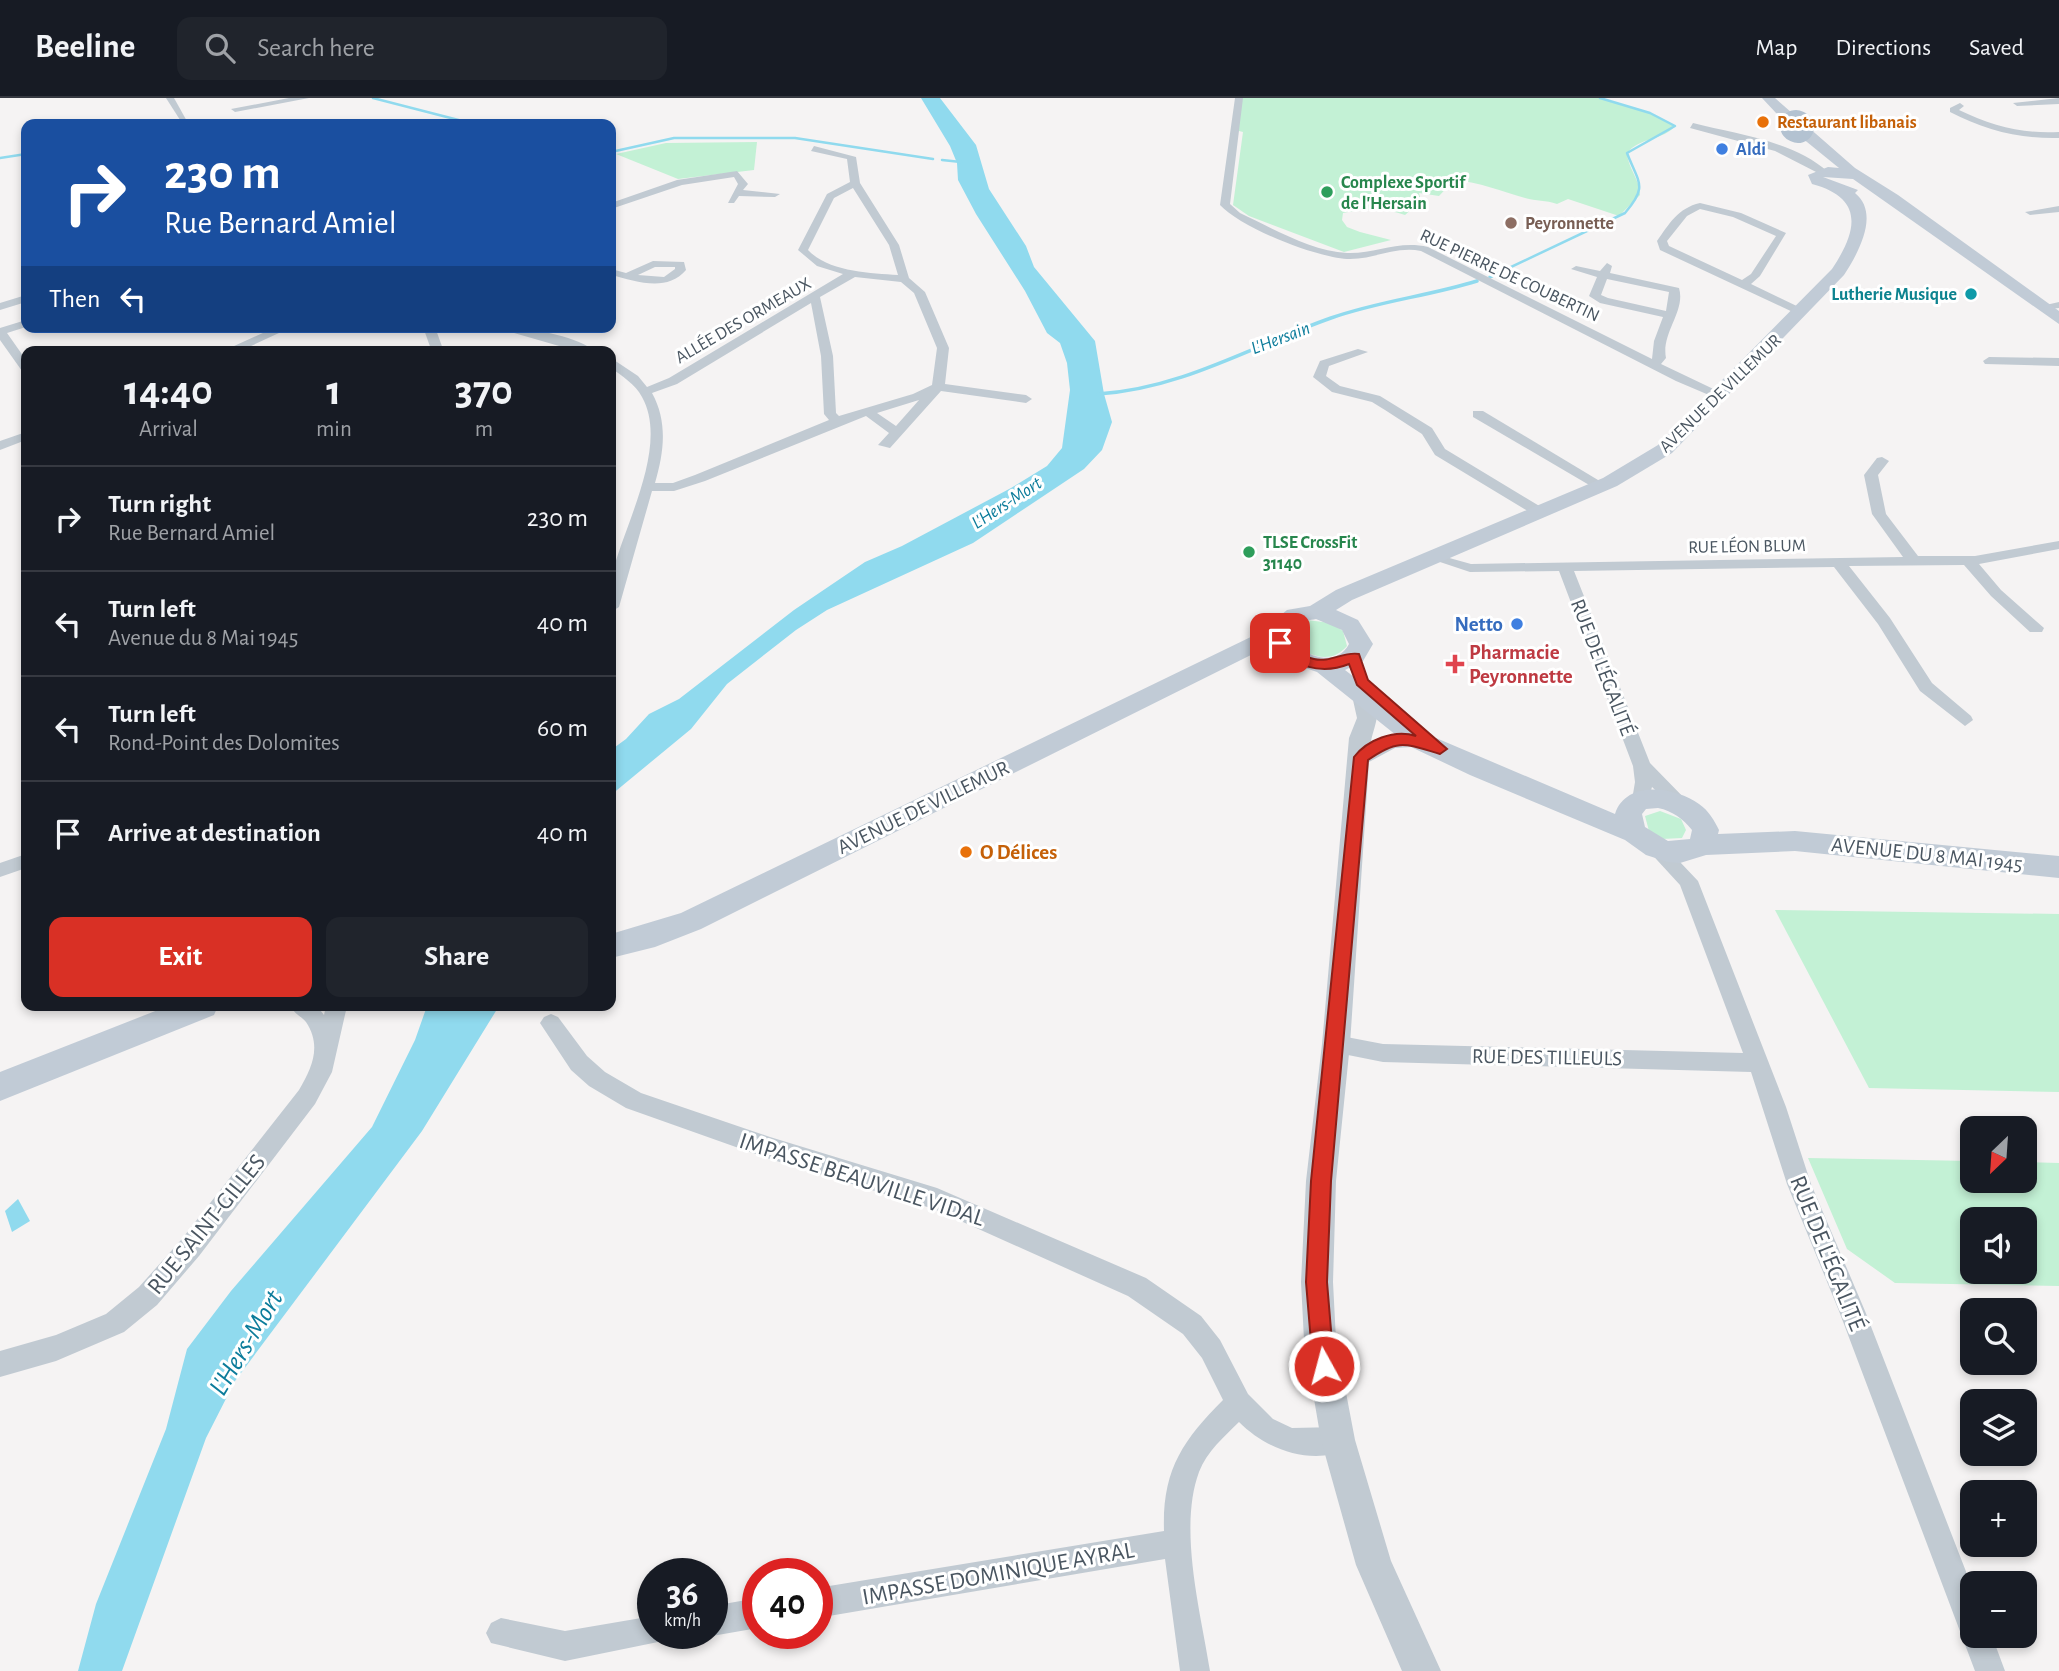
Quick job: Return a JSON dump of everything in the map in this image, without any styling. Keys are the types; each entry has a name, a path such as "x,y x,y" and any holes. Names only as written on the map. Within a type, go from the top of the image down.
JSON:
{"main road":[{"path":"1768,98 1834,161 1836,166 1815,178 1835,188 1859,188"},
{"path":"1797,126 1859,188"},
{"path":"1828,171 1859,188 1901,204 2051,306 2059,319"},
{"name":"AVENUE DE VILLEMUR","path":"1317,612 1344,595 1359,591 1601,486 1665,449 1838,272 1851,252 1858,229 1859,188"},
{"path":"1323,665 1346,662 1354,657 1361,644 1350,617 1350,608 1359,591"},
{"path":"1355,629 1339,618 1317,612 1295,615 1278,630 1280,643 1293,656 1323,665 1364,699 1430,745 1479,769 1550,796 1645,840"},
{"name":"AVENUE DE VILLEMUR","path":"616,945 655,935 691,921 1231,656 1278,630"},
{"name":"AVENUE DE VILLEMUR","path":"1231,656 1293,656"},
{"path":"1354,657 1362,682 1430,745"},
{"path":"1550,796 1639,801"},
{"name":"AVENUE DU 8 MAI 1945","path":"1639,801 1659,799 1731,827 1795,841 2059,867"},
{"path":"1639,801 1631,806 1628,819 1645,840"},
{"path":"1687,809 1706,830 1699,848"},
{"name":"AVENUE DU 8 MAI 1945","path":"1645,840 1676,853 1699,848 1795,841"},
{"path":"0,1087 195,1011"}],"street":[{"path":"170,98 184,119"},
{"path":"230,98 239,119"},
{"path":"235,109 305,98"},
{"name":"RUE PIERRE DE COUBERTIN","path":"1239,98 1225,205 1231,211 1337,255 1357,256 1394,245 1424,249 1720,395"},
{"path":"2053,98 2059,101"},
{"path":"2017,103 2059,101"},
{"path":"1960,106 1953,110 1997,131 2021,136 2059,135"},
{"path":"1693,125 1783,153 1828,171"},
{"path":"814,149 851,157 855,183 894,245 904,279 919,292 943,348 938,387 885,445"},
{"path":"616,204 680,182 737,174 743,184 734,197 775,194"},
{"path":"855,183 830,196 803,250 816,262 853,273 904,279"},
{"path":"840,191 863,192"},
{"path":"1743,285 1755,276 1782,235 1719,209 1700,205 1689,208 1661,245 1743,285 1766,296 1804,309"},
{"path":"2030,212 2059,209"},
{"path":"1576,269 1606,270 1675,290 1670,315 1659,343 1660,358 1654,364"},
{"path":"1606,270 1595,296 1604,301 1670,315"},
{"path":"616,273 628,276"},
{"name":"ALLÉE DES ORMEAUX","path":"648,391 673,381 853,273"},
{"path":"815,298 822,319 831,381 830,414 837,421"},
{"path":"0,307 21,300"},
{"path":"784,315 808,315 822,319"},
{"path":"21,325 0,332 21,361"},
{"path":"241,346 272,333"},
{"path":"525,333 576,346"},
{"path":"1631,352 1659,343"},
{"path":"1362,352 1324,364 1319,377 1336,388 1382,403 1427,431 1440,452 1541,513"},
{"path":"0,360 17,355"},
{"path":"1989,361 2059,362"},
{"path":"616,366 648,391 656,411 658,443 649,487 616,590"},
{"path":"649,487 674,487 837,421 938,387 1026,399"},
{"path":"868,412 897,433"},
{"path":"1478,414 1601,486"},
{"path":"0,446 21,438"},
{"path":"1882,461 1871,475 1879,514 1914,561"},
{"name":"RUE LÉON BLUM","path":"1435,558 1470,568 1839,563 1968,560 2059,545"},
{"path":"1968,560 1996,593 2036,628"},
{"path":"1839,563 1884,621 1926,687 1965,720"},
{"name":"RUE DE L'ÉGALITÉ","path":"1565,568 1642,766 1644,782 1639,801"},
{"path":"1364,699 1368,718 1360,738 1361,757 1338,995 1336,1044 1321,1181 1317,1282 1322,1353 1338,1440 1374,1565 1422,1671"},
{"path":"1361,757 1384,741 1407,738 1430,745"},
{"name":"RUE DE L'ÉGALITÉ","path":"1642,766 1687,809"},
{"name":"RUE DE L'ÉGALITÉ","path":"1645,840 1688,881 1758,1063 1799,1184 1852,1311 1960,1592"},
{"path":"1688,881 1699,848"},
{"path":"0,870 21,863"},
{"path":"307,1011 314,1016 326,1048"},
{"name":"RUE SAINT-GILLES","path":"0,1364 55,1348 115,1323 148,1296 190,1248 307,1097 321,1072 336,1011"},
{"name":"IMPASSE BEAUVILLE VIDAL","path":"551,1023 579,1063 597,1079 634,1101 770,1148 937,1199 1137,1287 1192,1325 1210,1349 1239,1404 1264,1428 1290,1441 1338,1440"},
{"name":"RUE DES TILLEULS","path":"1336,1044 1383,1053 1758,1063"},
{"path":"1195,1671 1178,1543 1183,1473 1198,1445 1239,1404"},
{"name":"IMPASSE DOMINIQUE AYRAL","path":"833,1600 1178,1543"},
{"path":"501,1633 565,1646 637,1634"},
{"path":"1981,1648 1990,1671"}],"green space":[{"path":"1239,98 1600,98 1650,113 1675,126 1665,134 1638,144 1627,153 1640,195 1619,216 1568,199 1557,204 1454,180 1439,196 1419,193 1421,201 1405,215 1374,210 1343,213 1342,220 1347,227 1391,240 1344,252 1249,216 1233,205 1243,132 1235,130"},
{"path":"757,142 754,170 678,179 616,154 666,143"},
{"path":"1307,620 1331,623 1343,631 1347,646 1333,656 1325,657 1302,650 1289,640 1289,636 1294,627"},
{"path":"1660,811 1681,819 1686,830 1682,838 1662,839 1649,831 1645,816"},
{"path":"1775,910 2059,914 2059,1092 1869,1088"},
{"path":"1808,1158 1960,1161 1960,1194 2037,1194 2037,1162 2059,1163 2059,1286 1895,1283 1847,1249"}],"water":[{"name":"L'Hers-Mort","path":"921,98 940,98 976,145 989,189 1026,246 1034,267 1095,341 1112,422 1102,450 1084,469 973,543 827,610 796,630 727,684 691,729 616,791 616,746 649,714 679,699 794,610 865,562 902,546 1011,488 1047,466 1062,448 1070,390 1067,363 1060,343 1047,333 1025,291 976,214 958,180 957,163 950,146"},
{"name":"L'Hers-Mort","path":"425,1011 496,1011 422,1131 235,1381 206,1438 122,1671 78,1671 96,1604 166,1429 187,1349 231,1291 372,1127 415,1040"},
{"path":"18,1199 30,1221 12,1232 5,1211"}],"waterway":[{"path":"373,98 455,119"},
{"name":"L'Hersain","path":"1492,276 1625,213 1637,197 1638,178 1627,153 1675,126 1650,113 1600,98"},
{"path":"616,151 674,138 795,138 933,159"},
{"path":"0,158 21,155"},
{"path":"942,160 961,162"},
{"name":"L'Hersain","path":"1492,276 1496,274"},
{"name":"L'Hersain","path":"1098,394 1159,384 1349,312 1477,281"}],"place":[{"name":"Restaurant libanais","path":"1763,122"},
{"name":"Aldi","path":"1722,149"},
{"name":"Complexe Sportif de l'Hersain","path":"1327,192"},
{"name":"Peyronnette","path":"1511,223"},
{"name":"Lutherie Musique","path":"1971,294"},
{"name":"TLSE CrossFit 31140","path":"1249,552"},
{"name":"Netto","path":"1517,624"},
{"name":"Pharmacie Peyronnette","path":"1455,664"},
{"name":"O Délices","path":"966,852"}],"route":[{"path":"1280,643 1293,656 1312,664 1335,664 1354,657 1362,682 1440,749 1407,738 1384,741 1361,757 1321,1181 1317,1282 1324,1366"}]}
